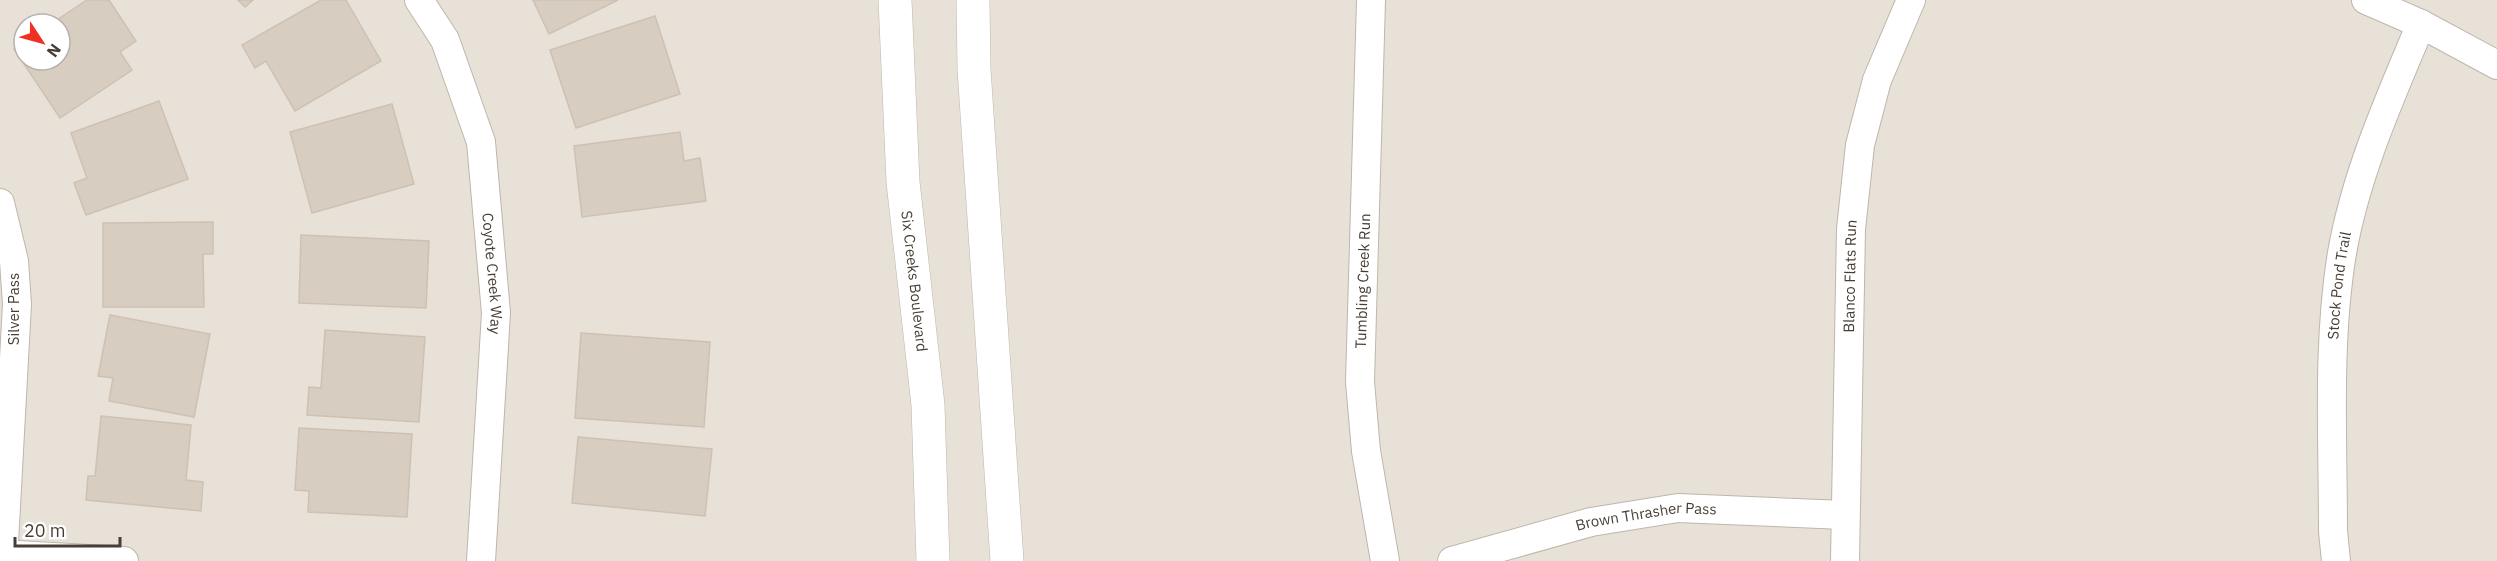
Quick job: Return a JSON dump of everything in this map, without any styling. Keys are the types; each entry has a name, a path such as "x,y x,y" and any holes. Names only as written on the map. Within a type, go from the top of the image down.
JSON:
{"street":[{"name":"Coyote Creek Way","path":"419,0 445,40 482,142 496,313 481,561"},
{"name":"Six Creeks Boulevard","path":"895,0 903,182 928,405 933,561"},
{"path":"973,0 974,69 1007,561"},
{"name":"Tumbling Creek Run","path":"1371,0 1360,381 1366,451 1385,561"},
{"name":"Blanco Flats Run","path":"1845,561 1844,515 1851,229 1860,144 1877,80 1911,0"},
{"path":"2366,0 2421,24 2497,65"},
{"name":"Stock Pond Trail","path":"2336,561 2333,531 2333,324 2342,252 2357,189 2377,127 2421,24"},
{"name":"Silver Pass","path":"0,203 14,261 17,304 2,556"},
{"name":"Brown Thrasher Pass","path":"1452,561 1591,522 1678,508 1844,515"},
{"path":"2,556 124,561"}],"shaded area":[{"path":"0,0 2497,0 2497,561 0,561"}],"building":[{"path":"87,0 109,0 136,41 120,52 132,70 60,118 29,72 72,72 72,12 69,12"},
{"path":"238,0 253,0 245,7"},
{"path":"321,0 346,0 381,61 295,111 266,61 255,68 242,45"},
{"path":"533,0 618,0 549,34"},
{"path":"655,16 680,94 576,128 550,50"},
{"path":"159,101 188,179 86,215 74,183 87,178 71,133"},
{"path":"392,104 414,184 312,213 290,132"},
{"path":"680,132 684,161 700,158 706,201 582,217 574,146"},
{"path":"213,222 213,254 203,254 204,307 103,307 103,223"},
{"path":"301,235 429,241 426,308 299,303"},
{"path":"110,315 210,334 194,417 109,401 113,378 98,376"},
{"path":"325,330 425,337 419,422 307,415 309,387 321,388"},
{"path":"581,333 710,342 704,427 575,418"},
{"path":"101,416 191,425 186,480 203,482 201,511 86,500 88,476 95,476"},
{"path":"299,428 412,434 407,517 308,512 309,491 295,490"},
{"path":"578,437 712,449 705,516 572,503"}]}
